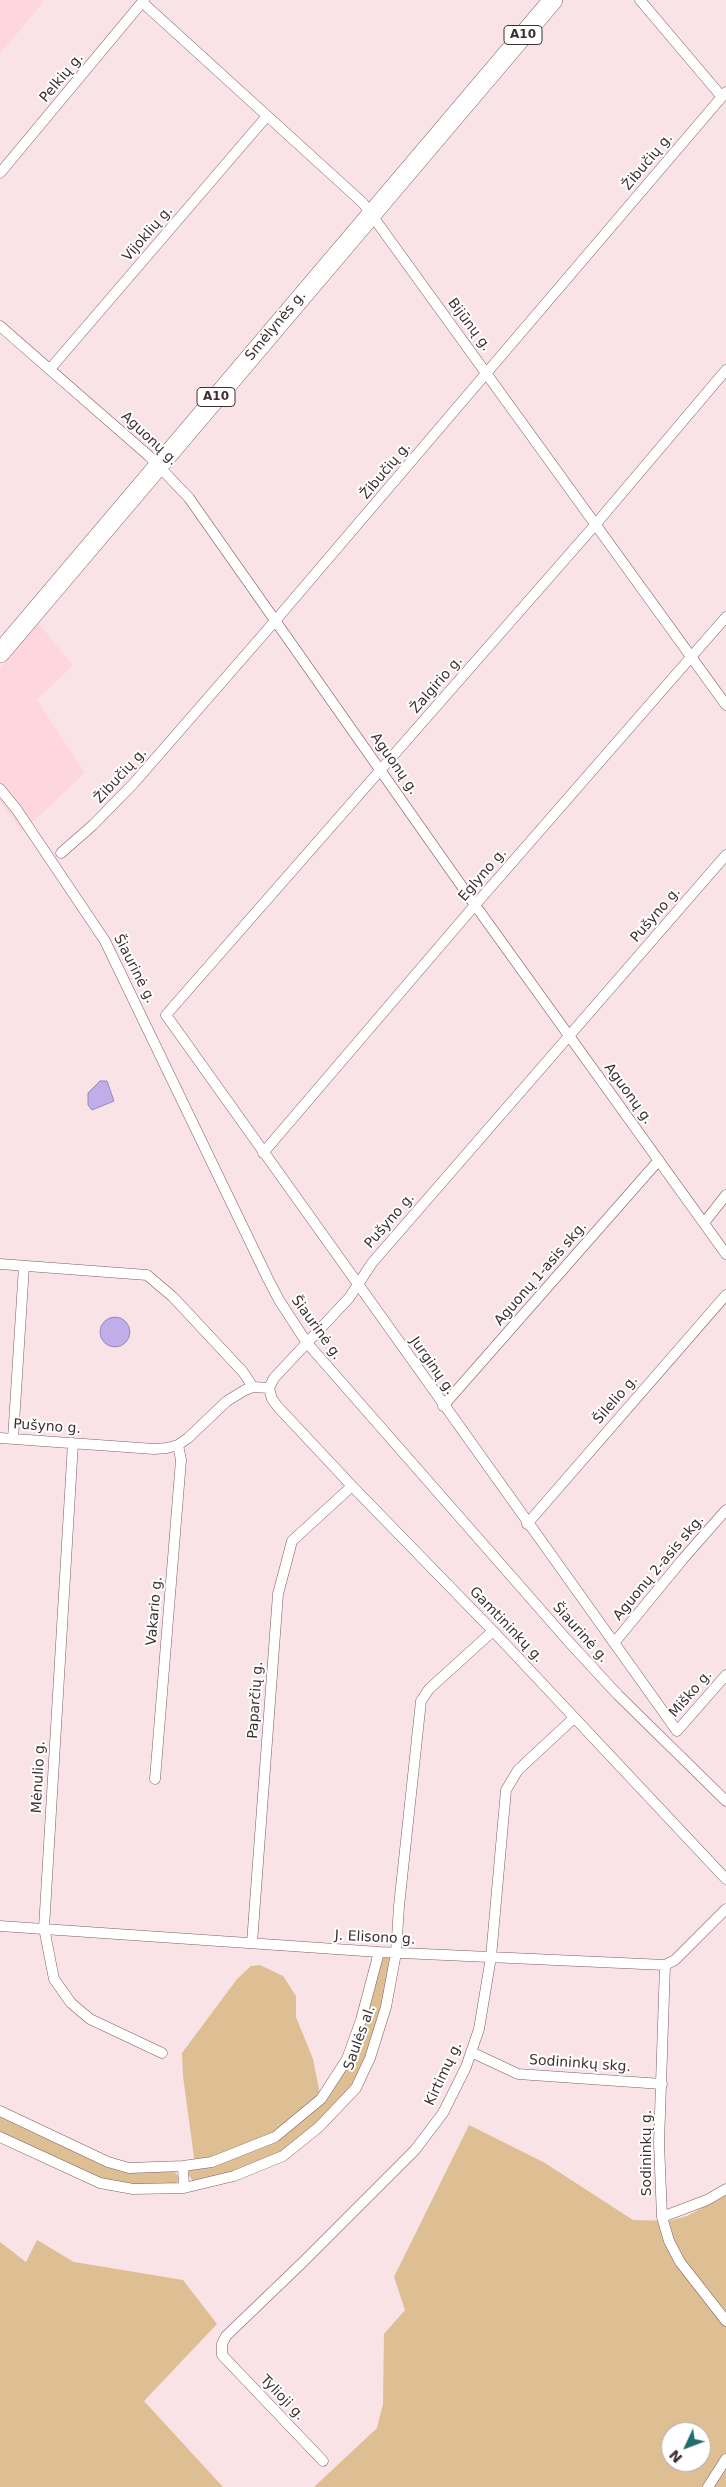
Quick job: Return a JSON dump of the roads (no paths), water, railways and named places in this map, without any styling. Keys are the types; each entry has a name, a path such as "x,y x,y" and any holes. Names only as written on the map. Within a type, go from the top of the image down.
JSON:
{"highway":[{"name":"Smėlynės g.","path":"0,653 553,0"}],"street":[{"name":"Žibučių g.","path":"61,853 93,825 134,783 275,621 724,95 640,0"},
{"name":"Bijūnų g.","path":"143,1 363,203 488,372 594,525 692,656 726,705"},
{"name":"Pelkių g.","path":"0,173 143,1"},
{"name":"Vijoklių g.","path":"50,369 268,116"},
{"name":"Aguonų g.","path":"0,326 159,465 189,498 475,904 726,1254"},
{"name":"Žalgirio g.","path":"166,1015 594,525 726,370"},
{"name":"Eglyno g.","path":"263,1153 475,904 726,617"},
{"name":"Šiaurinė g.","path":"0,789 17,810 105,941 268,1279 279,1300 307,1342 575,1648 618,1695 726,1801"},
{"name":"Pušyno g.","path":"269,1388 274,1378 349,1298 372,1263 726,855"},
{"name":"Jurginų g.","path":"166,1015 527,1524 677,1731"},
{"name":"Aguonų 1-asis skg.","path":"443,1406 659,1160"},
{"path":"704,1222 726,1195"},
{"path":"0,1264 147,1275 173,1296 243,1372 253,1387"},
{"path":"13,1439 24,1266"},
{"name":"Šilelio g.","path":"527,1524 726,1295"},
{"path":"178,1445 227,1401 253,1387 269,1388"},
{"name":"Gamtininkų g.","path":"269,1388 272,1399 278,1407 493,1631 726,1879"},
{"name":"Pušyno g.","path":"0,1438 154,1449 178,1445"},
{"name":"Mėnulio g.","path":"73,1443 44,1928 54,1979 71,2003 90,2019 162,2053"},
{"name":"Vakario g.","path":"155,1780 181,1460 178,1445"},
{"name":"Paparčių g.","path":"252,1943 278,1594 292,1541 352,1486"},
{"name":"Aguonų 2-asis skg.","path":"614,1643 726,1510"},
{"name":"Saulės al.","path":"0,2137 100,2183 133,2189 184,2188 234,2176 283,2156 319,2127 356,2088 370,2058 386,2007 396,1953 401,1886 421,1701 428,1689 493,1631"},
{"name":"Miško g.","path":"677,1731 726,1675"},
{"name":"Kirtimų g.","path":"222,2355 222,2344 226,2336 415,2150 443,2113 466,2067 479,2029 491,1957 506,1790 512,1777 518,1770 574,1718"},
{"path":"665,1964 675,1960 726,1909"},
{"name":"J. Elisono g.","path":"0,1926 396,1953 665,1964"},
{"name":"Saulės al.","path":"0,2111 108,2162 129,2168 183,2166 212,2162 275,2137 321,2099 347,2059 361,2020 379,1952"},
{"name":"Sodininkų g.","path":"665,1964 659,2143 662,2217 669,2241 680,2262 726,2321"},
{"name":"Sodininkų skg.","path":"471,2052 518,2074 662,2084"},
{"path":"183,2166 184,2188"},
{"path":"662,2217 707,2200 726,2189"},
{"name":"Tylioji g.","path":"222,2355 323,2461"},
{"path":"708,2487 726,2459"}]}
